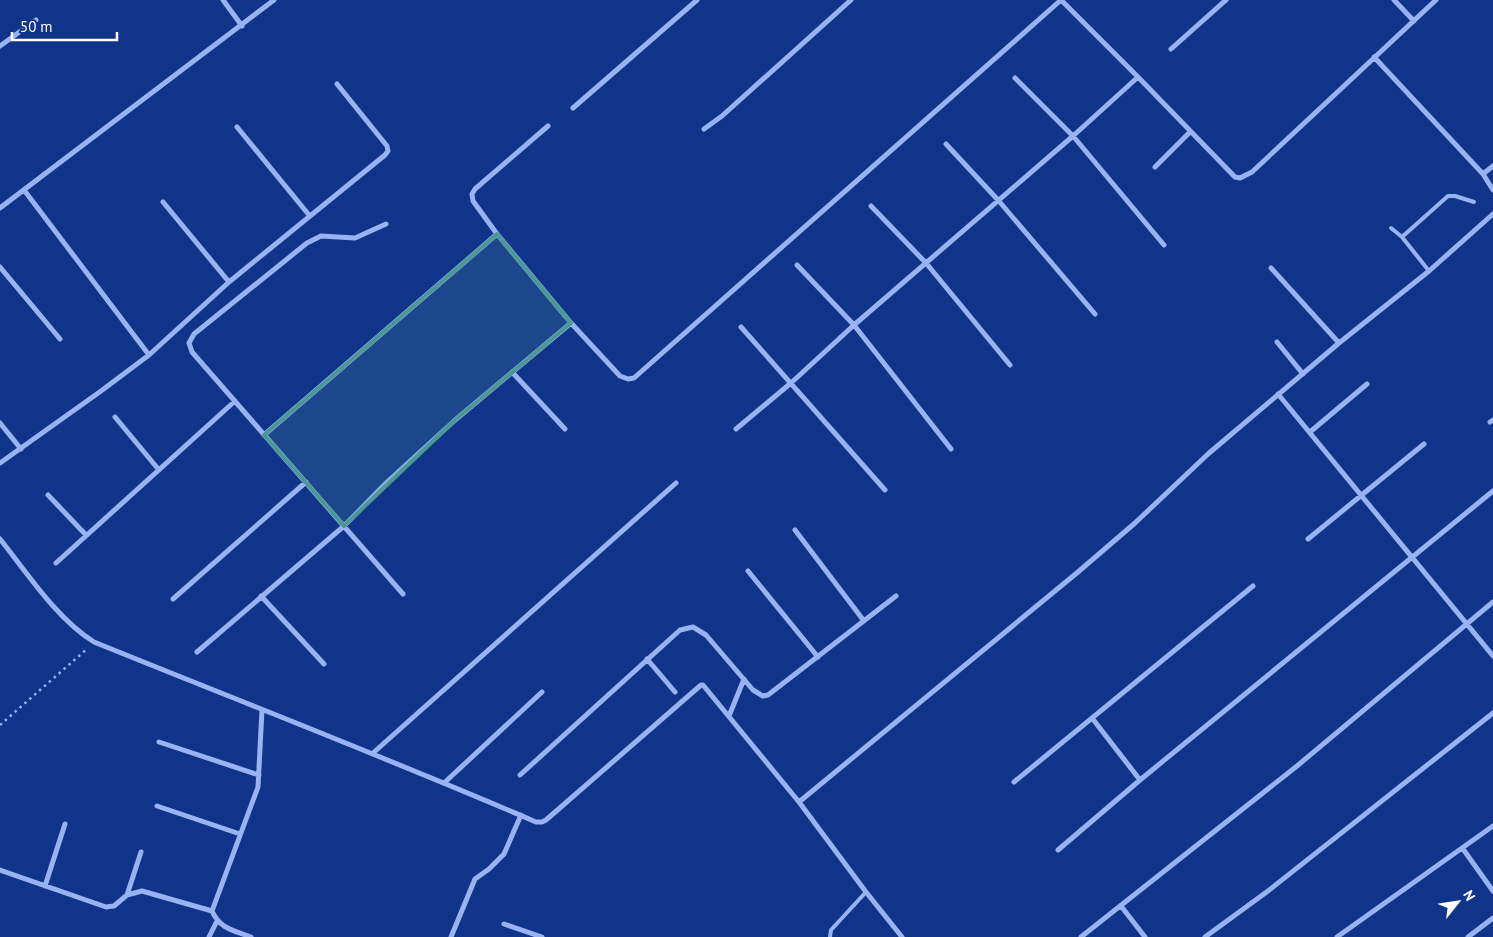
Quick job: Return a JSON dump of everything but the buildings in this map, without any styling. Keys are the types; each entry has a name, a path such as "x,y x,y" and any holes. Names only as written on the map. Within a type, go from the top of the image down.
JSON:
{"street":[{"path":"223,0 242,26"},
{"path":"0,208 274,0"},
{"path":"573,108 697,0"},
{"path":"704,128 722,116 851,0"},
{"path":"548,126 475,189 472,194 473,201 497,234 571,323 620,376 628,379 634,378 1061,0 1235,177 1240,178 1245,177 1436,0"},
{"path":"1171,49 1226,0"},
{"path":"1394,0 1414,22"},
{"path":"0,46 36,20"},
{"path":"1374,58 1483,174 1493,190"},
{"path":"736,429 791,383 854,325 1073,136 1138,77"},
{"path":"1014,78 1073,136 1164,245"},
{"path":"0,463 149,354 229,282 385,155 388,150 387,146 337,84"},
{"path":"237,127 309,215"},
{"path":"1155,167 1190,132"},
{"path":"946,144 998,200 1095,314"},
{"path":"1483,174 1493,166"},
{"path":"24,190 149,354"},
{"path":"163,202 229,282"},
{"path":"871,206 926,263 1010,365"},
{"path":"799,802 1078,572 1135,523 1208,454 1339,343 1429,271 1493,214"},
{"path":"386,224 356,238 321,236 307,243 194,334 189,343 192,352 403,594"},
{"path":"264,435 497,234"},
{"path":"797,265 854,325 951,450"},
{"path":"0,267 60,340"},
{"path":"1271,268 1339,343"},
{"path":"198,652 344,526 386,483 454,421 571,323"},
{"path":"741,327 885,490"},
{"path":"1277,342 1303,374"},
{"path":"512,372 565,429"},
{"path":"1310,432 1366,384"},
{"path":"1278,394 1493,656"},
{"path":"56,563 235,401"},
{"path":"115,417 159,470"},
{"path":"0,423 21,449"},
{"path":"1308,539 1424,444"},
{"path":"172,599 306,482"},
{"path":"373,753 676,483"},
{"path":"1058,850 1140,780 1493,491"},
{"path":"48,495 86,535"},
{"path":"795,530 864,621"},
{"path":"0,539 67,622 80,634 94,642 373,753 536,822 546,820 701,685 705,686 799,802 902,937"},
{"path":"748,571 818,657"},
{"path":"1014,782 1253,586"},
{"path":"261,596 324,664"},
{"path":"520,776 680,630 692,627 706,635 753,690 763,696 768,696 896,596"},
{"path":"1081,937 1297,766 1493,602"},
{"path":"647,659 675,692"},
{"path":"729,716 744,679"},
{"path":"444,783 542,692"},
{"path":"250,937 225,927 216,921 212,911 258,787 262,710"},
{"path":"1205,937 1268,891 1493,713"},
{"path":"1092,718 1140,780"},
{"path":"158,742 259,775"},
{"path":"157,806 240,834"},
{"path":"451,937 475,879 495,864 504,854 522,815"},
{"path":"46,886 65,824"},
{"path":"1337,937 1493,826"},
{"path":"1463,848 1493,891"},
{"path":"0,870 106,907 114,906 127,894 141,852"},
{"path":"127,894 142,891 212,911"},
{"path":"1121,906 1145,937"},
{"path":"1468,937 1493,918"},
{"path":"209,937 216,921"},
{"path":"504,924 542,937"}],"lane":[{"path":"1402,237 1448,196 1455,196 1474,202"},
{"path":"1391,228 1402,237 1429,271"},
{"path":"830,937 831,930 866,892"}],"path":[{"path":"0,725 94,642"}],"highlighted area":[{"path":"497,234 571,323 454,421 344,526 264,435"}]}
